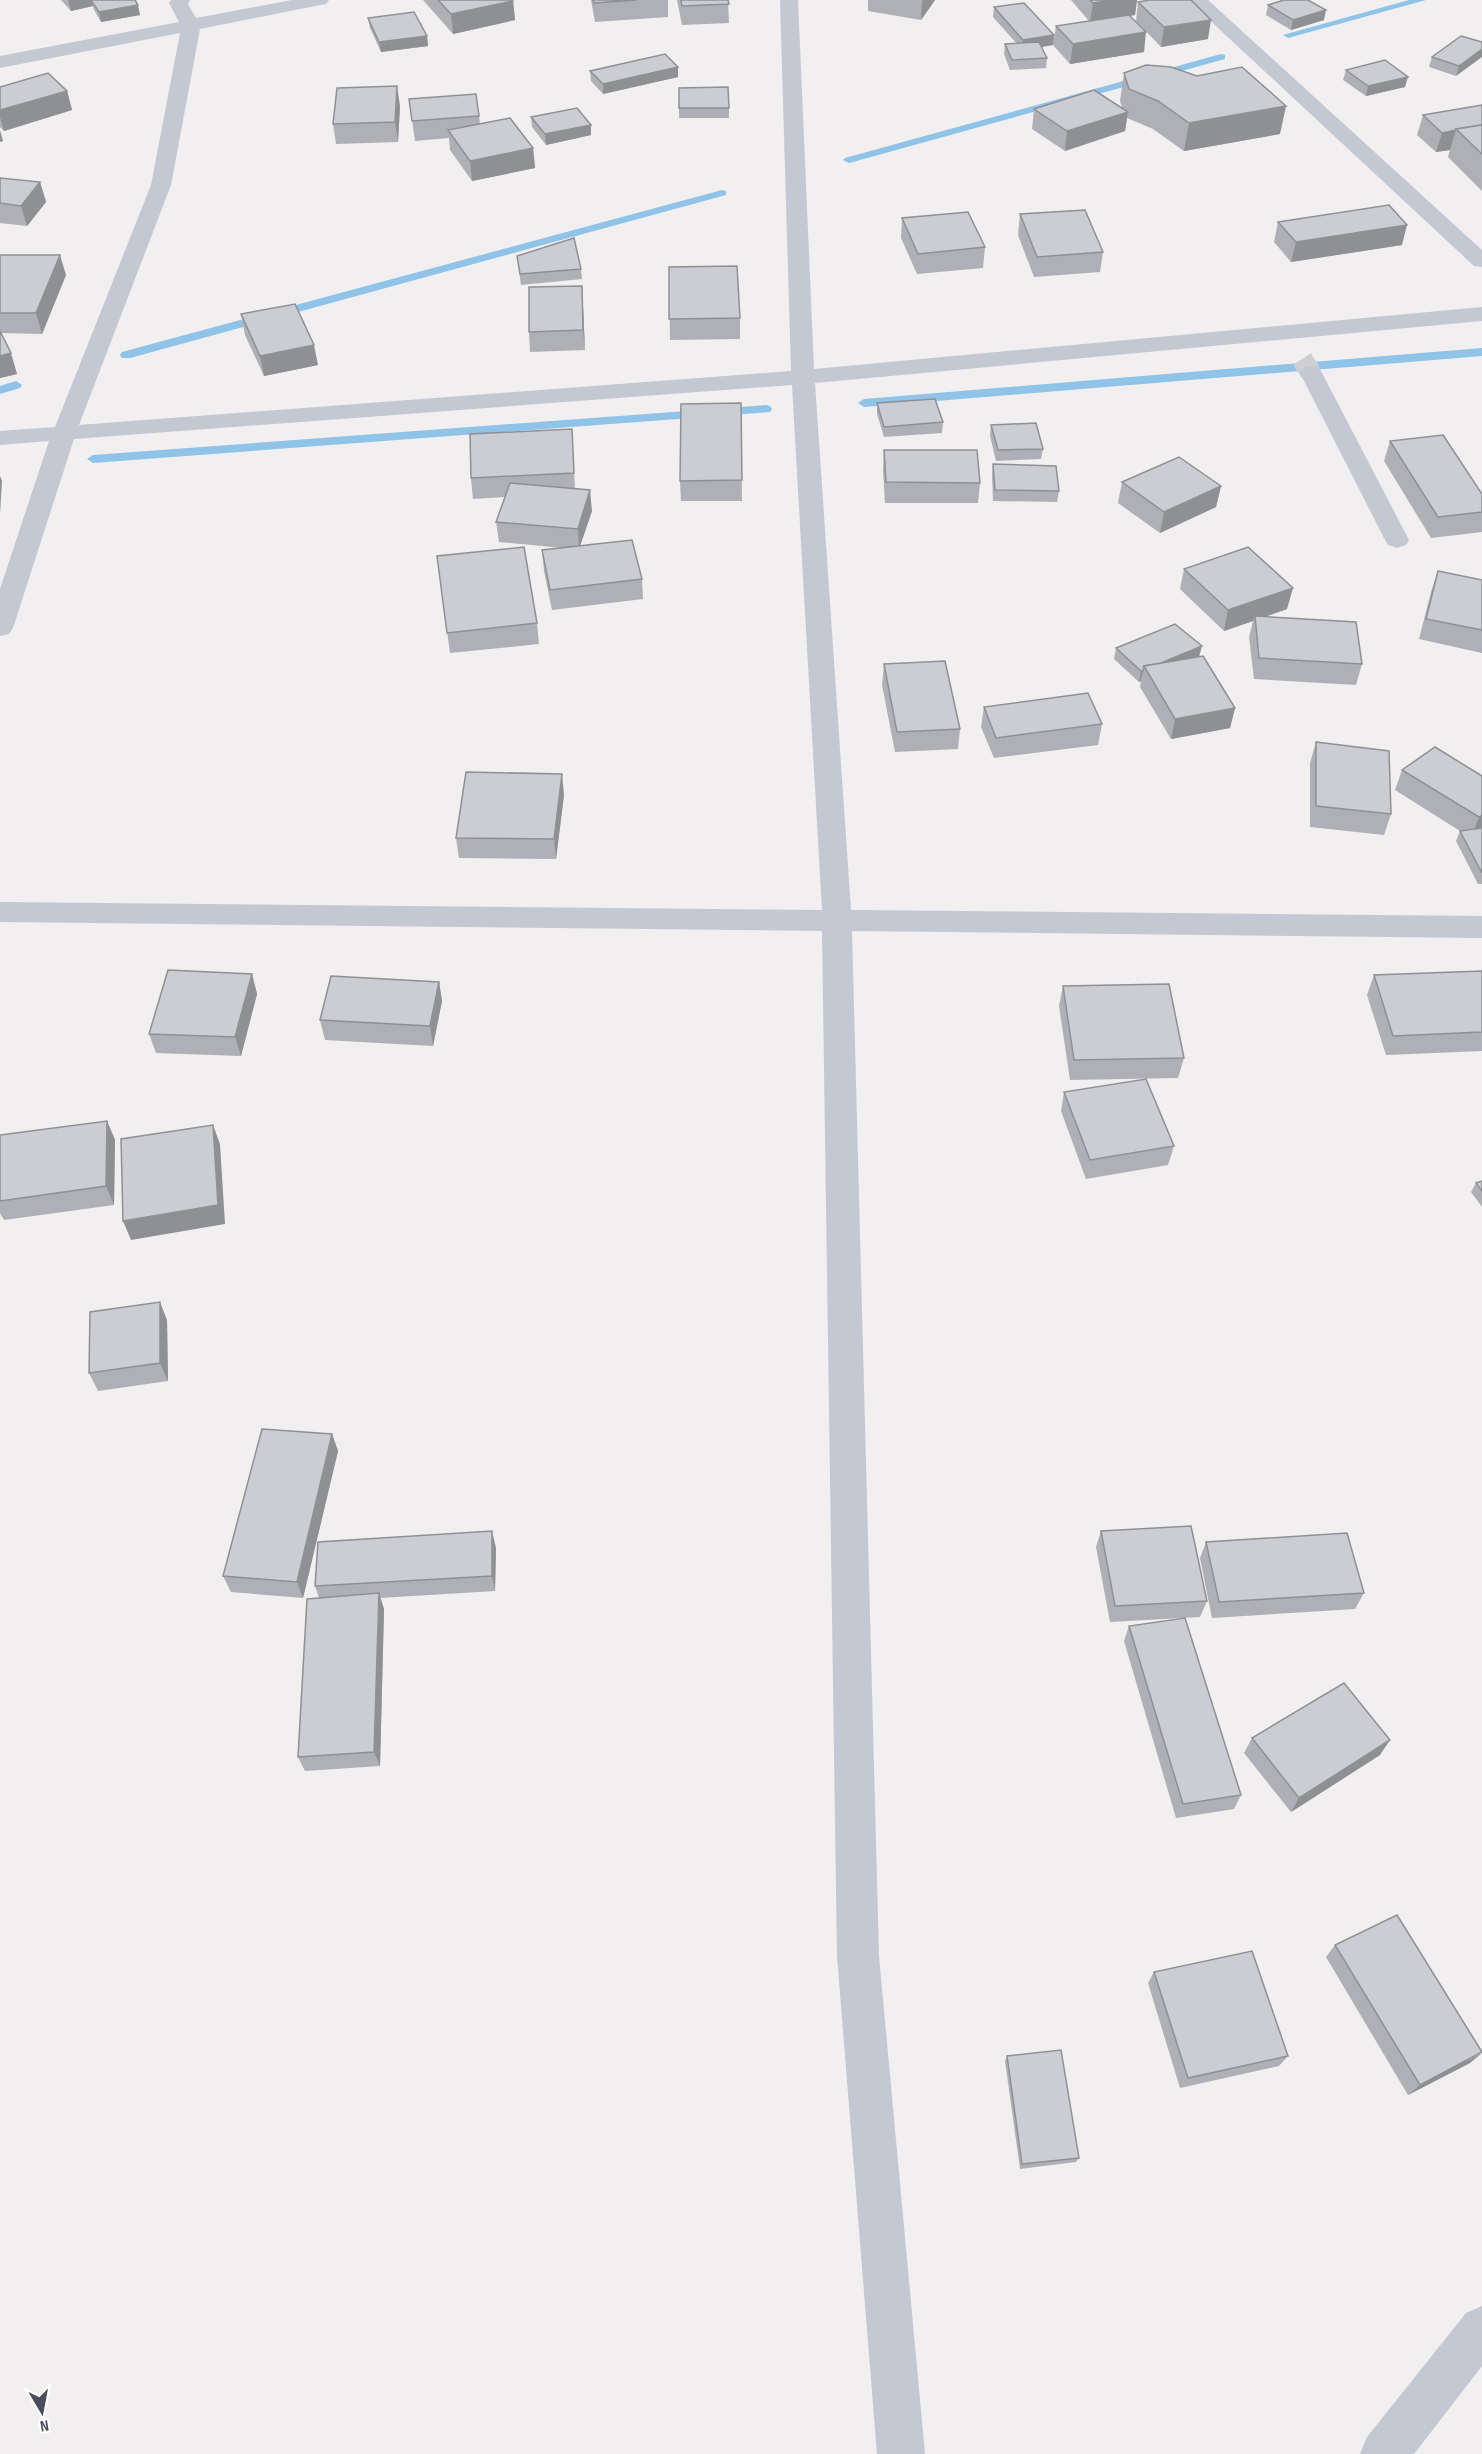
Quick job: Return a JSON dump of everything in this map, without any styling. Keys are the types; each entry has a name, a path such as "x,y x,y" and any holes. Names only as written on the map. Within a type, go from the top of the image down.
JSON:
{"street":[{"path":"0,628 64,433 161,184 191,26 178,3 181,0"},
{"path":"0,62 320,0"},
{"path":"789,0 803,377 837,920 858,1956 901,2454"},
{"path":"1197,0 1482,261"},
{"path":"0,438 1294,341 1482,314"},
{"path":"1311,373 1396,540"},
{"path":"0,912 1482,927"},
{"path":"1384,2454 1482,2329"}],"building":[{"path":"91,0 135,0 138,5 99,12"},
{"path":"438,0 512,0 513,1 451,14"},
{"path":"593,0 636,0 594,3"},
{"path":"681,0 728,0 729,4 682,6"},
{"path":"1090,0 1112,0 1093,3"},
{"path":"1191,0 1211,20 1164,27 1138,2"},
{"path":"1284,0 1308,0 1326,10 1293,20 1268,5"},
{"path":"1024,3 1054,35 1023,40 994,7"},
{"path":"414,12 427,36 379,42 368,18"},
{"path":"1129,15 1146,32 1073,44 1056,26"},
{"path":"1461,36 1482,42 1482,49 1459,66 1432,57"},
{"path":"1039,42 1047,58 1012,60 1005,44"},
{"path":"665,54 678,67 603,84 590,71"},
{"path":"1385,60 1408,77 1368,86 1346,70"},
{"path":"1146,65 1171,67 1197,76 1242,67 1286,106 1189,123 1158,101 1129,89 1124,73"},
{"path":"48,73 67,91 0,110 0,87"},
{"path":"397,86 395,122 333,124 337,88"},
{"path":"728,87 729,108 679,108 679,88"},
{"path":"1094,90 1128,112 1067,131 1034,109"},
{"path":"476,94 479,116 412,121 409,99"},
{"path":"1482,105 1482,125 1442,133 1423,115"},
{"path":"577,108 591,125 545,134 531,117"},
{"path":"510,118 533,148 470,161 448,130"},
{"path":"1482,125 1482,154 1456,129"},
{"path":"0,178 40,182 21,206 0,203"},
{"path":"1389,205 1407,225 1296,242 1278,222"},
{"path":"1085,210 1103,252 1037,257 1020,214"},
{"path":"968,212 985,247 918,254 902,218"},
{"path":"574,238 581,269 520,274 517,256"},
{"path":"0,255 60,255 36,313 0,313"},
{"path":"737,266 740,318 669,319 669,267"},
{"path":"582,286 583,330 529,332 529,287"},
{"path":"295,304 314,345 260,356 241,314"},
{"path":"0,331 11,353 0,356"},
{"path":"935,399 943,422 884,427 877,403"},
{"path":"741,403 742,480 680,481 681,404"},
{"path":"1036,423 1043,449 998,450 991,425"},
{"path":"572,429 574,473 471,478 470,434"},
{"path":"1443,435 1482,494 1482,512 1438,517 1390,441"},
{"path":"884,450 977,450 980,483 886,482"},
{"path":"1179,457 1221,486 1164,512 1122,482"},
{"path":"993,464 1056,466 1059,491 995,490"},
{"path":"510,483 590,490 578,529 496,522"},
{"path":"632,540 642,579 550,590 542,550"},
{"path":"524,547 537,623 447,633 437,556"},
{"path":"1248,547 1293,588 1228,610 1184,569"},
{"path":"1438,571 1482,580 1482,630 1426,619"},
{"path":"1255,616 1356,622 1362,664 1259,658"},
{"path":"1175,624 1202,646 1161,663 1144,666 1143,671 1116,648"},
{"path":"1203,656 1235,708 1175,719 1144,666"},
{"path":"945,661 960,729 897,732 884,664"},
{"path":"1088,693 1102,724 996,738 984,707"},
{"path":"1316,742 1389,751 1391,814 1316,806"},
{"path":"1435,747 1482,776 1482,815 1479,817 1402,770"},
{"path":"466,772 562,774 554,839 456,838"},
{"path":"1482,828 1482,873 1460,831"},
{"path":"168,970 252,974 235,1037 149,1034"},
{"path":"1482,971 1482,1032 1393,1036 1374,975"},
{"path":"331,976 439,982 430,1026 320,1020"},
{"path":"1169,984 1184,1058 1074,1060 1063,986"},
{"path":"1146,1079 1174,1146 1090,1160 1064,1092"},
{"path":"107,1121 106,1186 0,1201 0,1135"},
{"path":"213,1125 218,1205 123,1221 121,1139"},
{"path":"1482,1181 1482,1191 1476,1183"},
{"path":"160,1302 160,1363 89,1373 90,1312"},
{"path":"262,1429 332,1434 297,1582 223,1576"},
{"path":"1191,1526 1207,1601 1115,1606 1101,1531"},
{"path":"492,1531 492,1576 315,1586 318,1542"},
{"path":"1347,1533 1364,1593 1219,1602 1206,1542"},
{"path":"379,1593 374,1752 298,1757 307,1599"},
{"path":"1185,1618 1241,1795 1183,1804 1129,1626"},
{"path":"1344,1683 1390,1740 1299,1798 1252,1738"},
{"path":"1397,1915 1482,2052 1420,2085 1335,1945"},
{"path":"1252,1951 1288,2056 1188,2078 1154,1972"},
{"path":"1061,2050 1079,2158 1022,2164 1007,2056"}],"waterway":[{"path":"1288,35 1421,0"},
{"path":"849,160 1221,57"},
{"path":"126,355 722,193"},
{"path":"864,403 1482,352"},
{"path":"0,390 16,385"},
{"path":"93,459 766,409"}],"tunnel":[{"path":"1302,359 1311,373"}]}
